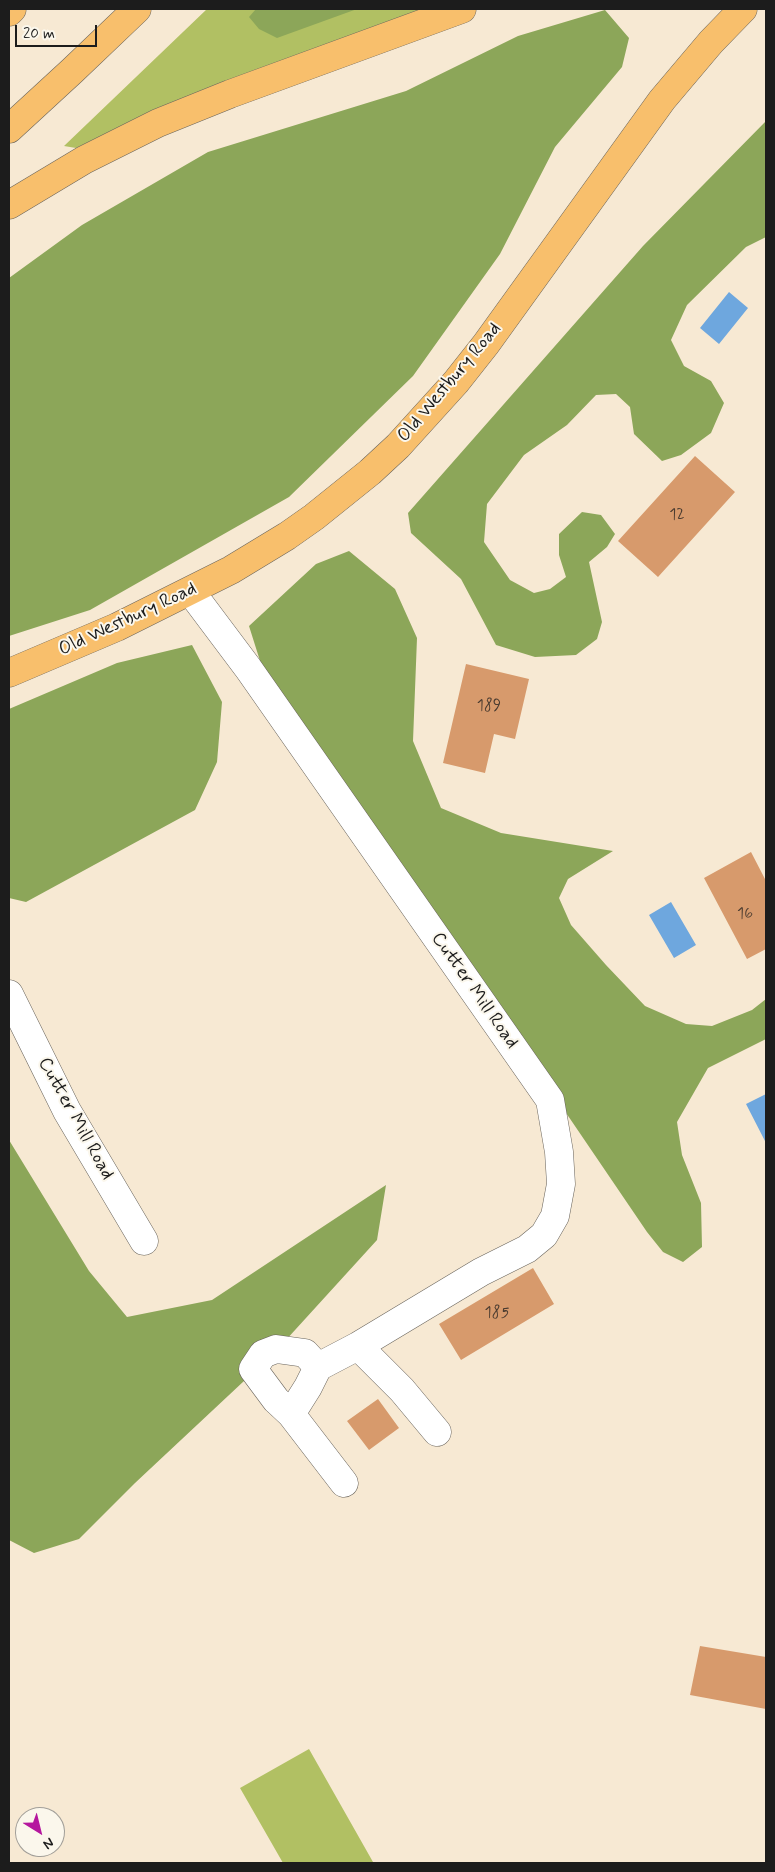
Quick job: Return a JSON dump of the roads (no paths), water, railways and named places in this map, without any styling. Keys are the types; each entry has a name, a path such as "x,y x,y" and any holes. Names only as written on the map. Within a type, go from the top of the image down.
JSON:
{"main road":[{"path":"9,12 12,9"},
{"path":"9,129 136,9"},
{"path":"9,205 84,160 158,123 222,97 462,9"},
{"name":"Old Westbury Road","path":"9,673 75,646 191,592 259,554 314,517 370,472 422,420 456,382 486,344 662,100 711,42 743,9"}],"lane":[{"name":"Cutter Mill Road","path":"191,592 248,668 550,1100 559,1152 562,1184 555,1216 544,1235 527,1249 481,1272 358,1346 318,1366"},
{"name":"Cutter Mill Road","path":"9,994 67,1111 144,1241"},
{"path":"358,1346 402,1390 437,1432"},
{"path":"291,1414 308,1387 318,1366 305,1353 276,1349 263,1354 253,1369 276,1400 291,1414 344,1483"}],"water":[{"path":"729,292 748,308 719,344 700,328"},
{"path":"671,902 696,945 674,958 649,915"},
{"path":"766,1094 766,1143 746,1104"}]}
